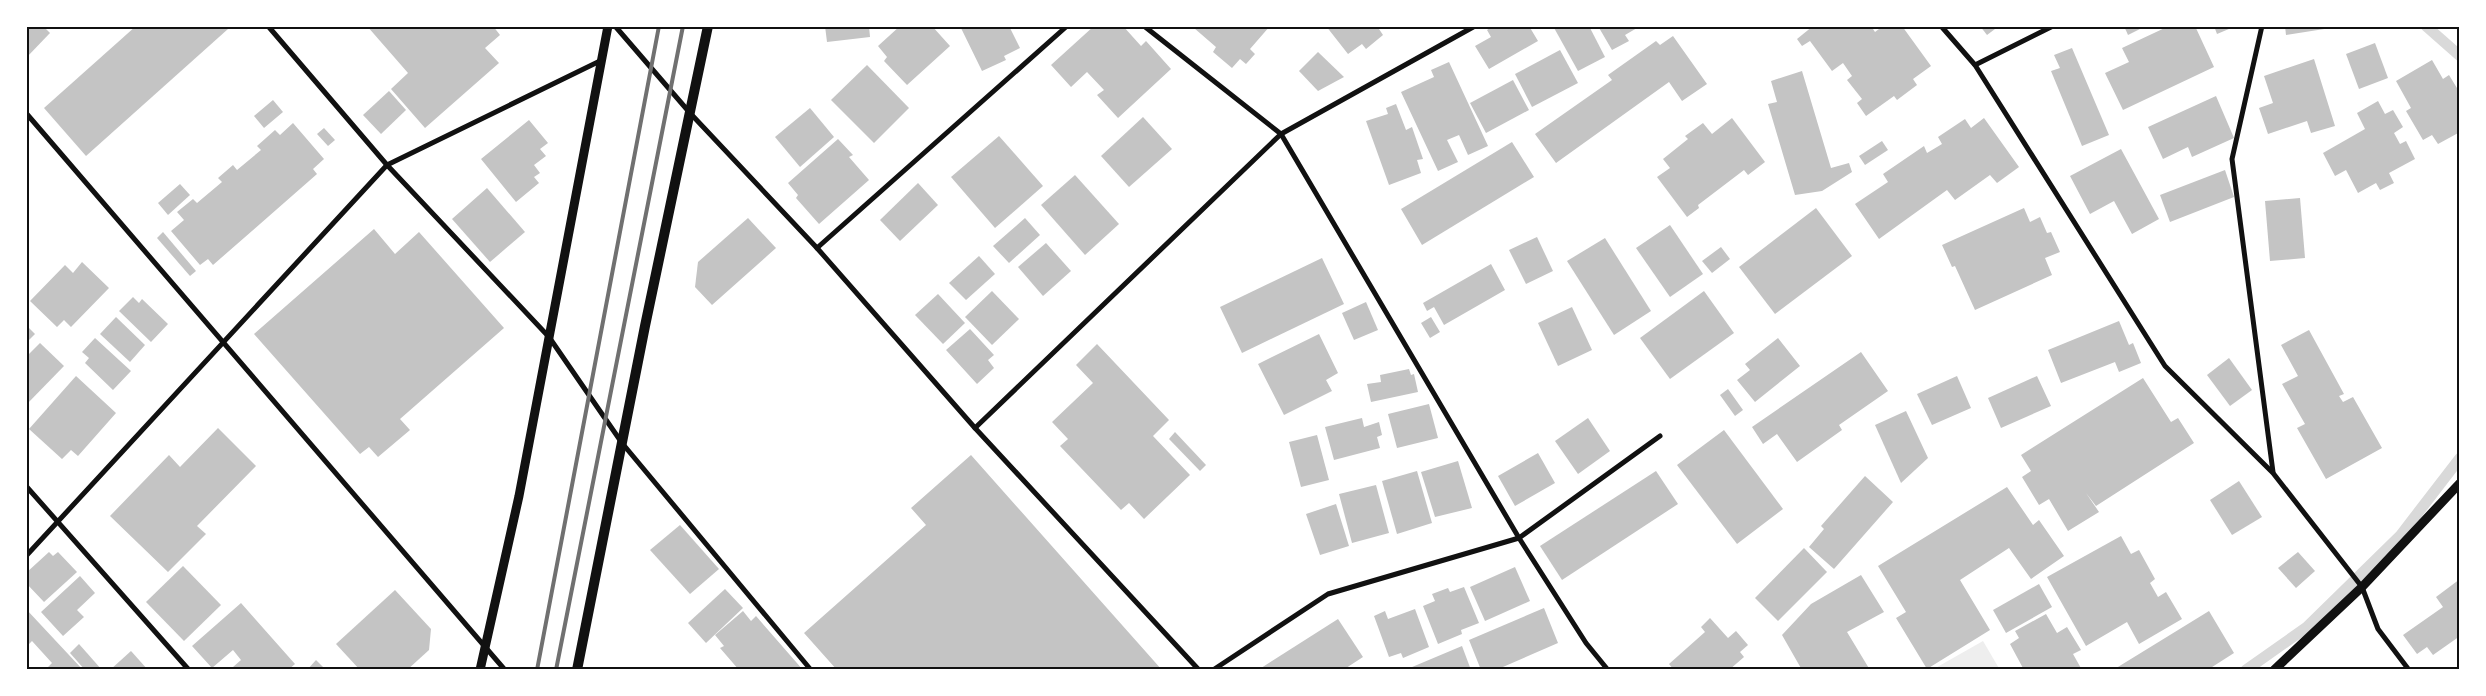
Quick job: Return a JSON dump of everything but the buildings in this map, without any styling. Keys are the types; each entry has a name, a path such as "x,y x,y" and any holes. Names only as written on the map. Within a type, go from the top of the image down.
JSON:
{"main road":[{"path":"577,670 708,26"}],"street":[{"path":"268,26 387,164 549,337 622,443 811,670"},
{"path":"480,670 519,496 608,26"},
{"path":"615,26 690,112 817,248 975,428 1199,670"},
{"path":"817,248 1067,26"},
{"path":"1144,26 1281,134 1519,538 1586,643 1608,670"},
{"path":"975,428 1281,134 1475,26"},
{"path":"1941,26 1975,65 2165,366 2273,473 2360,585 2378,629 2409,670"},
{"path":"1975,65 2053,26"},
{"path":"2262,26 2232,159 2273,473"},
{"path":"26,556 387,164 602,60"},
{"path":"26,113 505,670"},
{"path":"1213,670 1328,594 1519,538 1660,436"},
{"path":"2274,670 2460,483"},
{"path":"26,486 189,670"}],"shaded area":[{"path":"1983,641 2000,670 1932,670"}],"waterway":[{"path":"2426,26 2460,56"},
{"path":"2246,670 2307,627 2400,536 2460,458"}],"railway":[{"path":"537,670 659,26"},
{"path":"556,670 683,26"}]}
